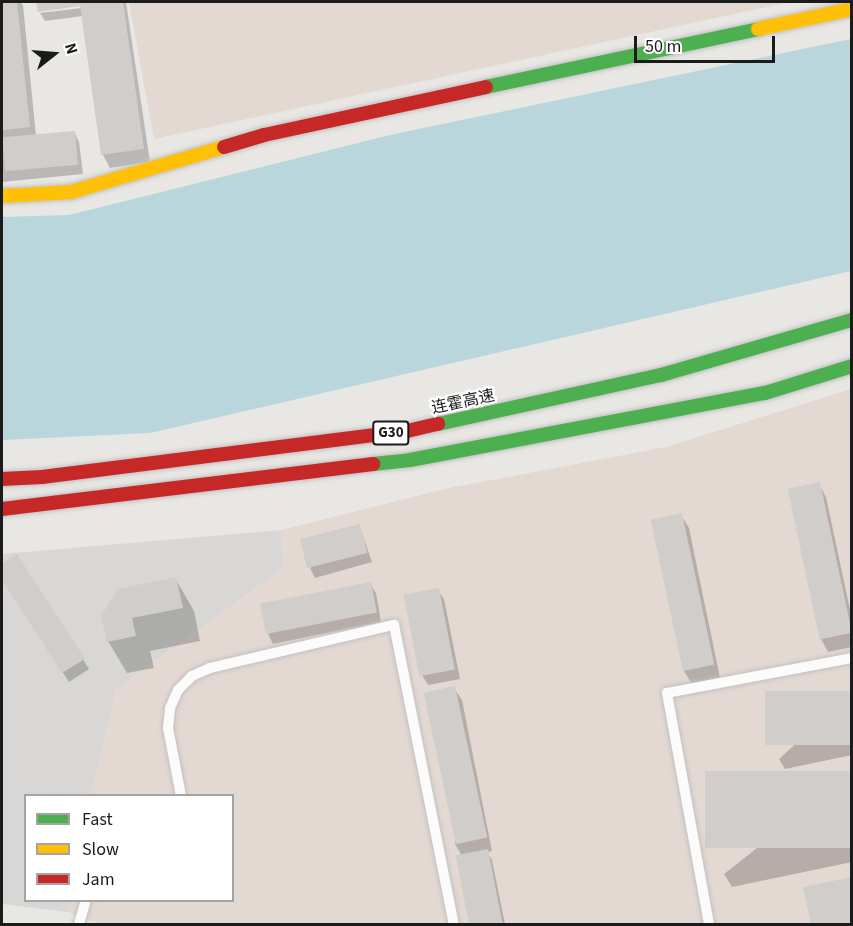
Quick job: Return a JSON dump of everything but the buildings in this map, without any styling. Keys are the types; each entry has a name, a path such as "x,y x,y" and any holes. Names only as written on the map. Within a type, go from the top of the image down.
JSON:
{"main road":[{"path":"2,196 71,192 264,135 852,9"},
{"name":"连霍高速","path":"2,479 42,477 406,431 662,375 852,320"},
{"name":"G30","path":"2,509 410,460 765,393 852,366"}],"lane":[{"path":"181,794 168,728 170,708 178,690 192,676 210,668 394,625 454,924"},
{"path":"709,924 668,693 852,658"},
{"path":"80,924 86,902"}],"shaded area":[{"path":"129,2 790,2 154,139"},
{"path":"851,389 851,924 99,924 68,912 70,902 234,902 234,794 91,794 116,689 284,568 281,530 444,489 666,447"},
{"path":"281,530 284,568 116,689 93,794 24,794 24,902 71,902 68,912 2,904 2,554"}],"water":[{"path":"851,39 851,271 150,433 2,440 2,217 69,215 390,135"}],"traffic: fast":[{"path":"486,87 758,29"},
{"path":"438,424 661,375 852,320"},
{"path":"373,464 410,460 765,393 852,366"}],"traffic: slow":[{"path":"758,29 852,9"},
{"path":"2,196 71,192 224,147"}],"traffic: jam":[{"path":"224,147 264,135 486,87"},
{"path":"2,479 42,477 407,431 438,424"},
{"path":"2,509 373,464"}]}
